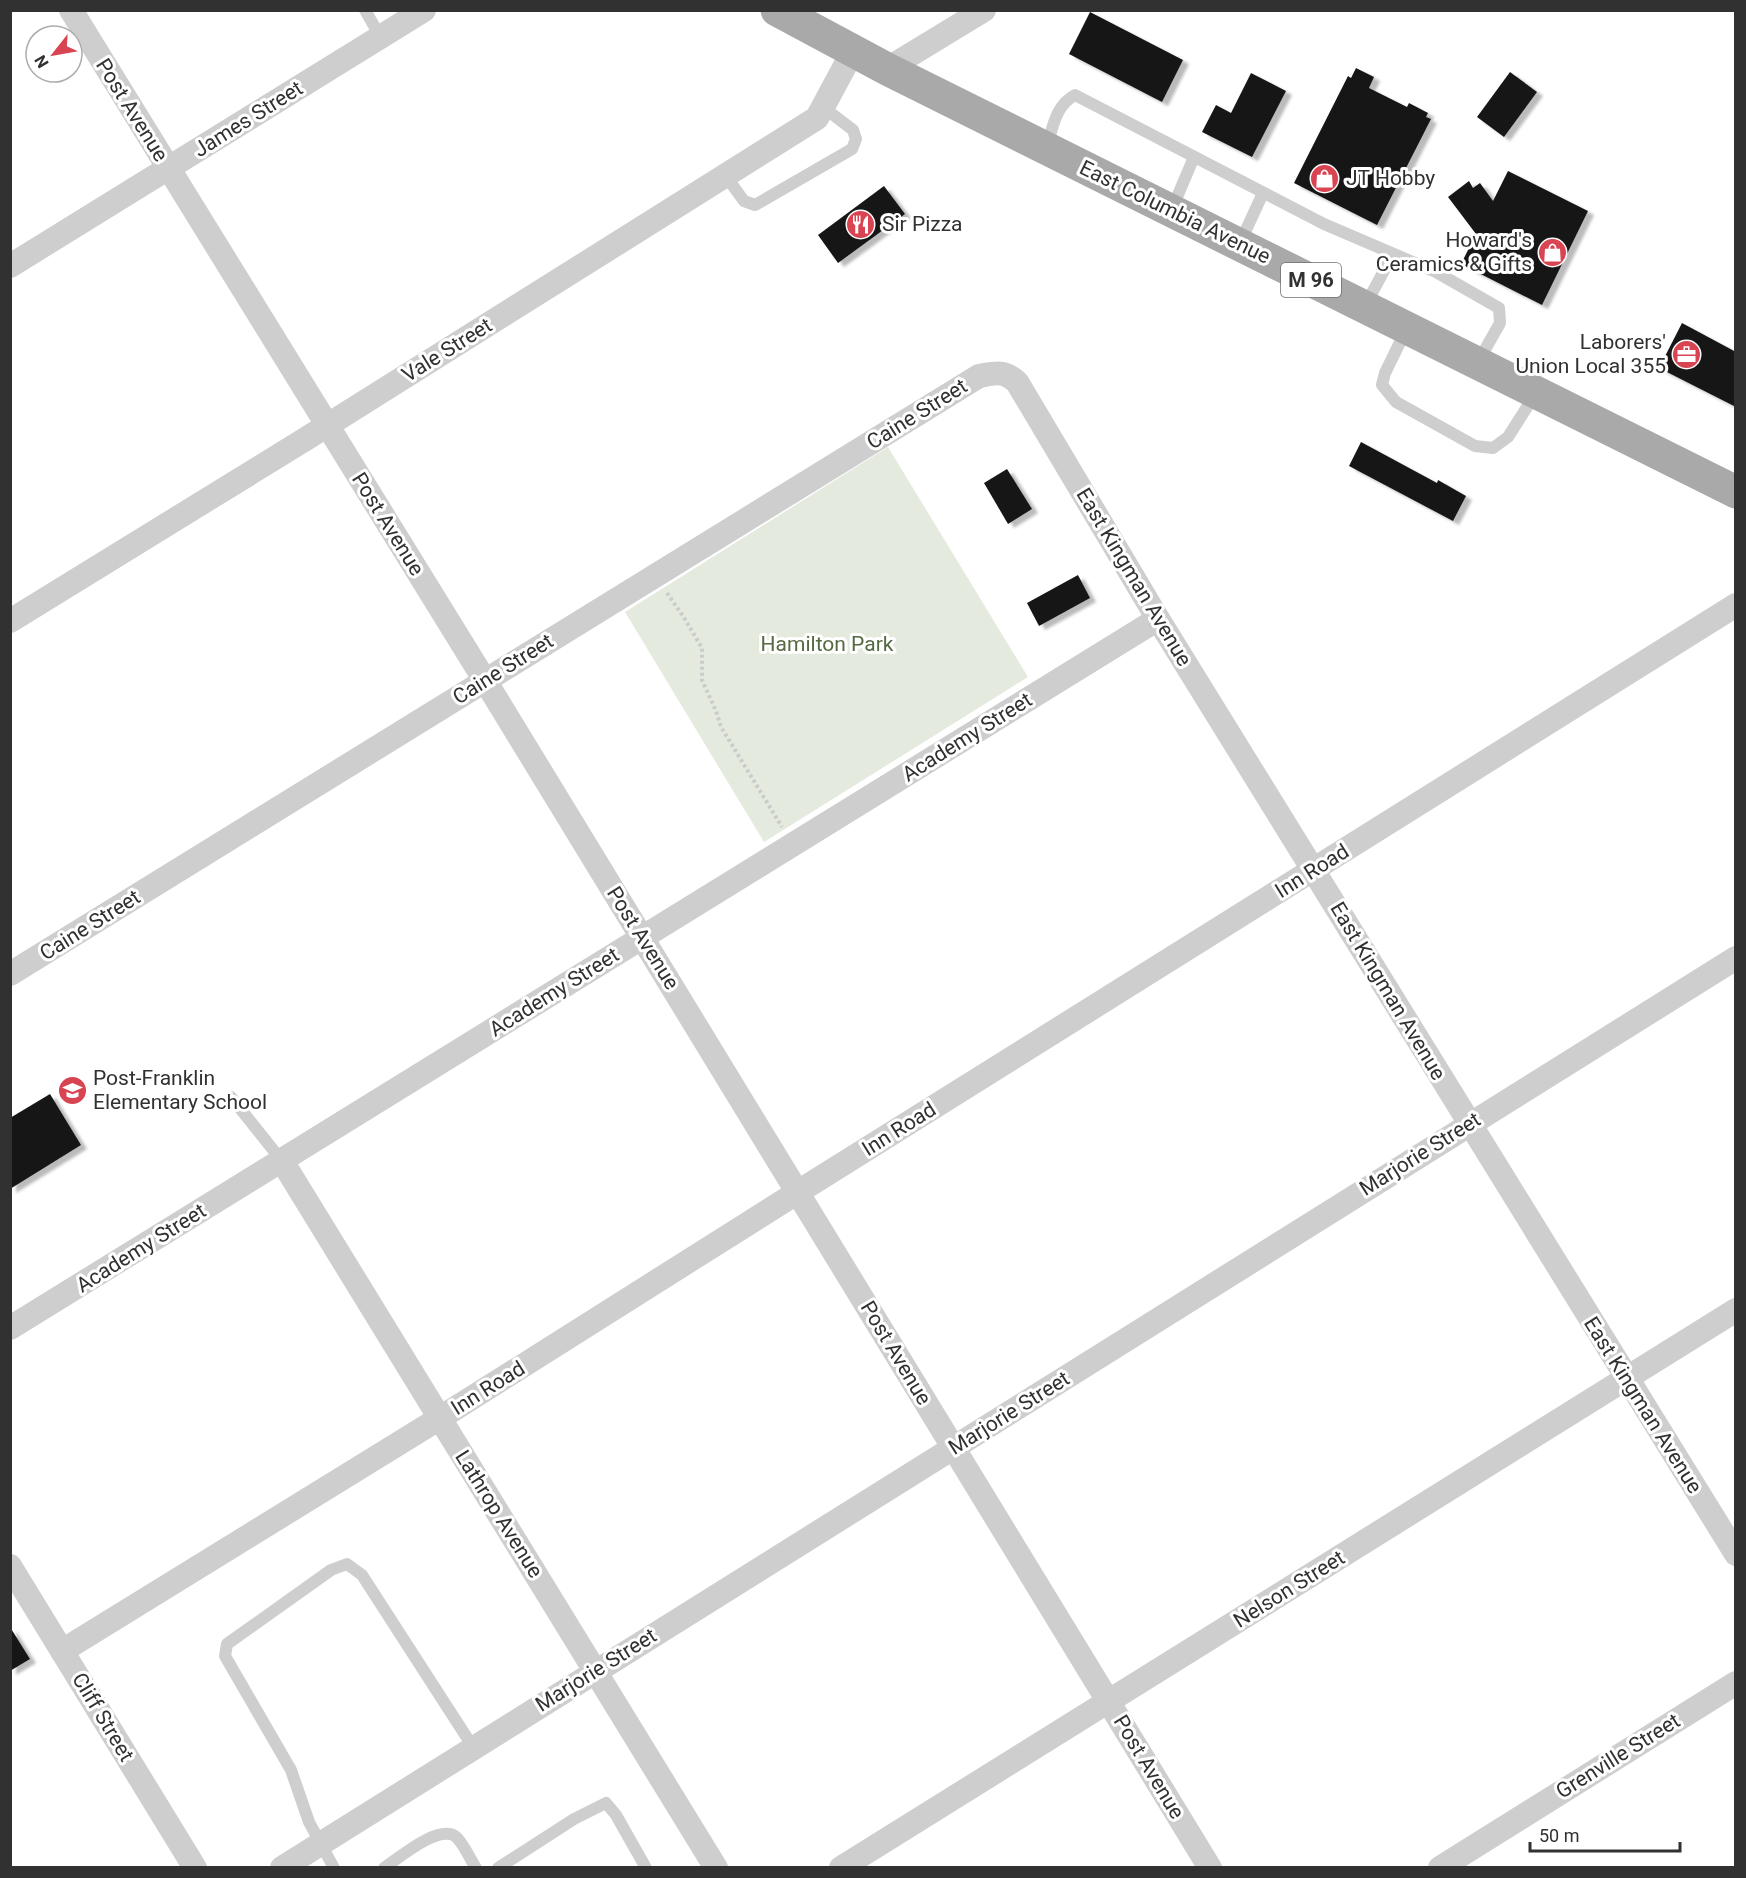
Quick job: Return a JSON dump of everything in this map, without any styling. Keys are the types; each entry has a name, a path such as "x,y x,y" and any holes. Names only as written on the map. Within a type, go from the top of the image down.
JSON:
{"main road":[{"name":"East Columbia Avenue","path":"777,10 887,69 1736,492"}],"street":[{"name":"Post Avenue","path":"71,10 642,937 1210,1868"},
{"name":"James Street","path":"10,266 424,10"},
{"path":"887,69 984,10"},
{"name":"Vale Street","path":"10,621 817,118 853,51"},
{"name":"Caine Street","path":"10,974 979,376 999,373"},
{"name":"East Kingman Avenue","path":"999,373 1009,375 1017,382 1158,619 1736,1554"},
{"name":"Inn Road","path":"62,1651 441,1418 1736,605"},
{"name":"Academy Street","path":"10,1328 1158,619"},
{"name":"Marjorie Street","path":"282,1868 1736,958"},
{"name":"Lathrop Avenue","path":"282,1161 716,1868"},
{"name":"Nelson Street","path":"842,1868 1736,1310"},
{"name":"Cliff Street","path":"10,1566 195,1868"},
{"name":"Grenville Street","path":"1440,1868 1736,1683"}],"lane":[{"path":"365,10 381,38"},
{"path":"1046,148 1058,109 1065,100 1075,95 1324,225 1436,272 1498,308 1500,323 1478,363"},
{"path":"725,175 744,201 754,205 852,149 856,139 853,130 823,107"},
{"path":"1172,210 1194,157"},
{"path":"1239,244 1263,194"},
{"path":"1365,307 1393,254"},
{"path":"1407,328 1385,373 1382,385 1396,402 1475,446 1494,448 1508,437 1536,392"},
{"path":"231,1097 282,1161"},
{"path":"334,1868 309,1822 291,1770 225,1656 227,1644 331,1570 347,1564 362,1575 472,1747"},
{"path":"498,1868 574,1819 606,1803 616,1815 646,1868"},
{"path":"384,1868 429,1838 445,1833 456,1837 476,1868"}],"path":[{"path":"652,578 672,598 696,636 702,648 702,680 721,727 779,821 791,845"}],"green space":[{"name":"Hamilton Park","path":"888,447 1028,677 764,842 625,612"}],"building":[{"path":"1090,12 1183,60 1162,102 1069,54"},
{"path":"1356,68 1374,77 1369,88 1407,107 1409,103 1428,113 1426,117 1431,119 1377,225 1294,183 1348,76 1351,78"},
{"path":"1510,72 1537,92 1504,137 1477,117"},
{"path":"1251,73 1286,91 1252,157 1202,132 1216,105 1231,113"},
{"path":"1508,171 1588,211 1542,305 1461,264 1476,234 1448,197 1469,181 1473,188 1480,183 1493,201"},
{"name":"Sir Pizza","path":"884,186 905,214 838,263 818,235"},
{"path":"1682,323 1736,352 1736,407 1659,368"},
{"path":"1361,442 1466,496 1453,521 1349,466"},
{"path":"1007,469 1032,509 1008,524 984,483"},
{"path":"1078,575 1090,598 1039,626 1027,603"},
{"path":"50,1094 81,1145 10,1189 10,1118"},
{"path":"10,1627 30,1659 10,1671"}],"place":[{"name":"JT Hobby","path":"1325,178"},
{"name":"Sir Pizza","path":"861,224"},
{"name":"Howard's Ceramics & Gifts","path":"1553,252"},
{"name":"Laborers' Union Local 355","path":"1687,354"},
{"name":"Post-Franklin Elementary School","path":"72,1090"}]}
